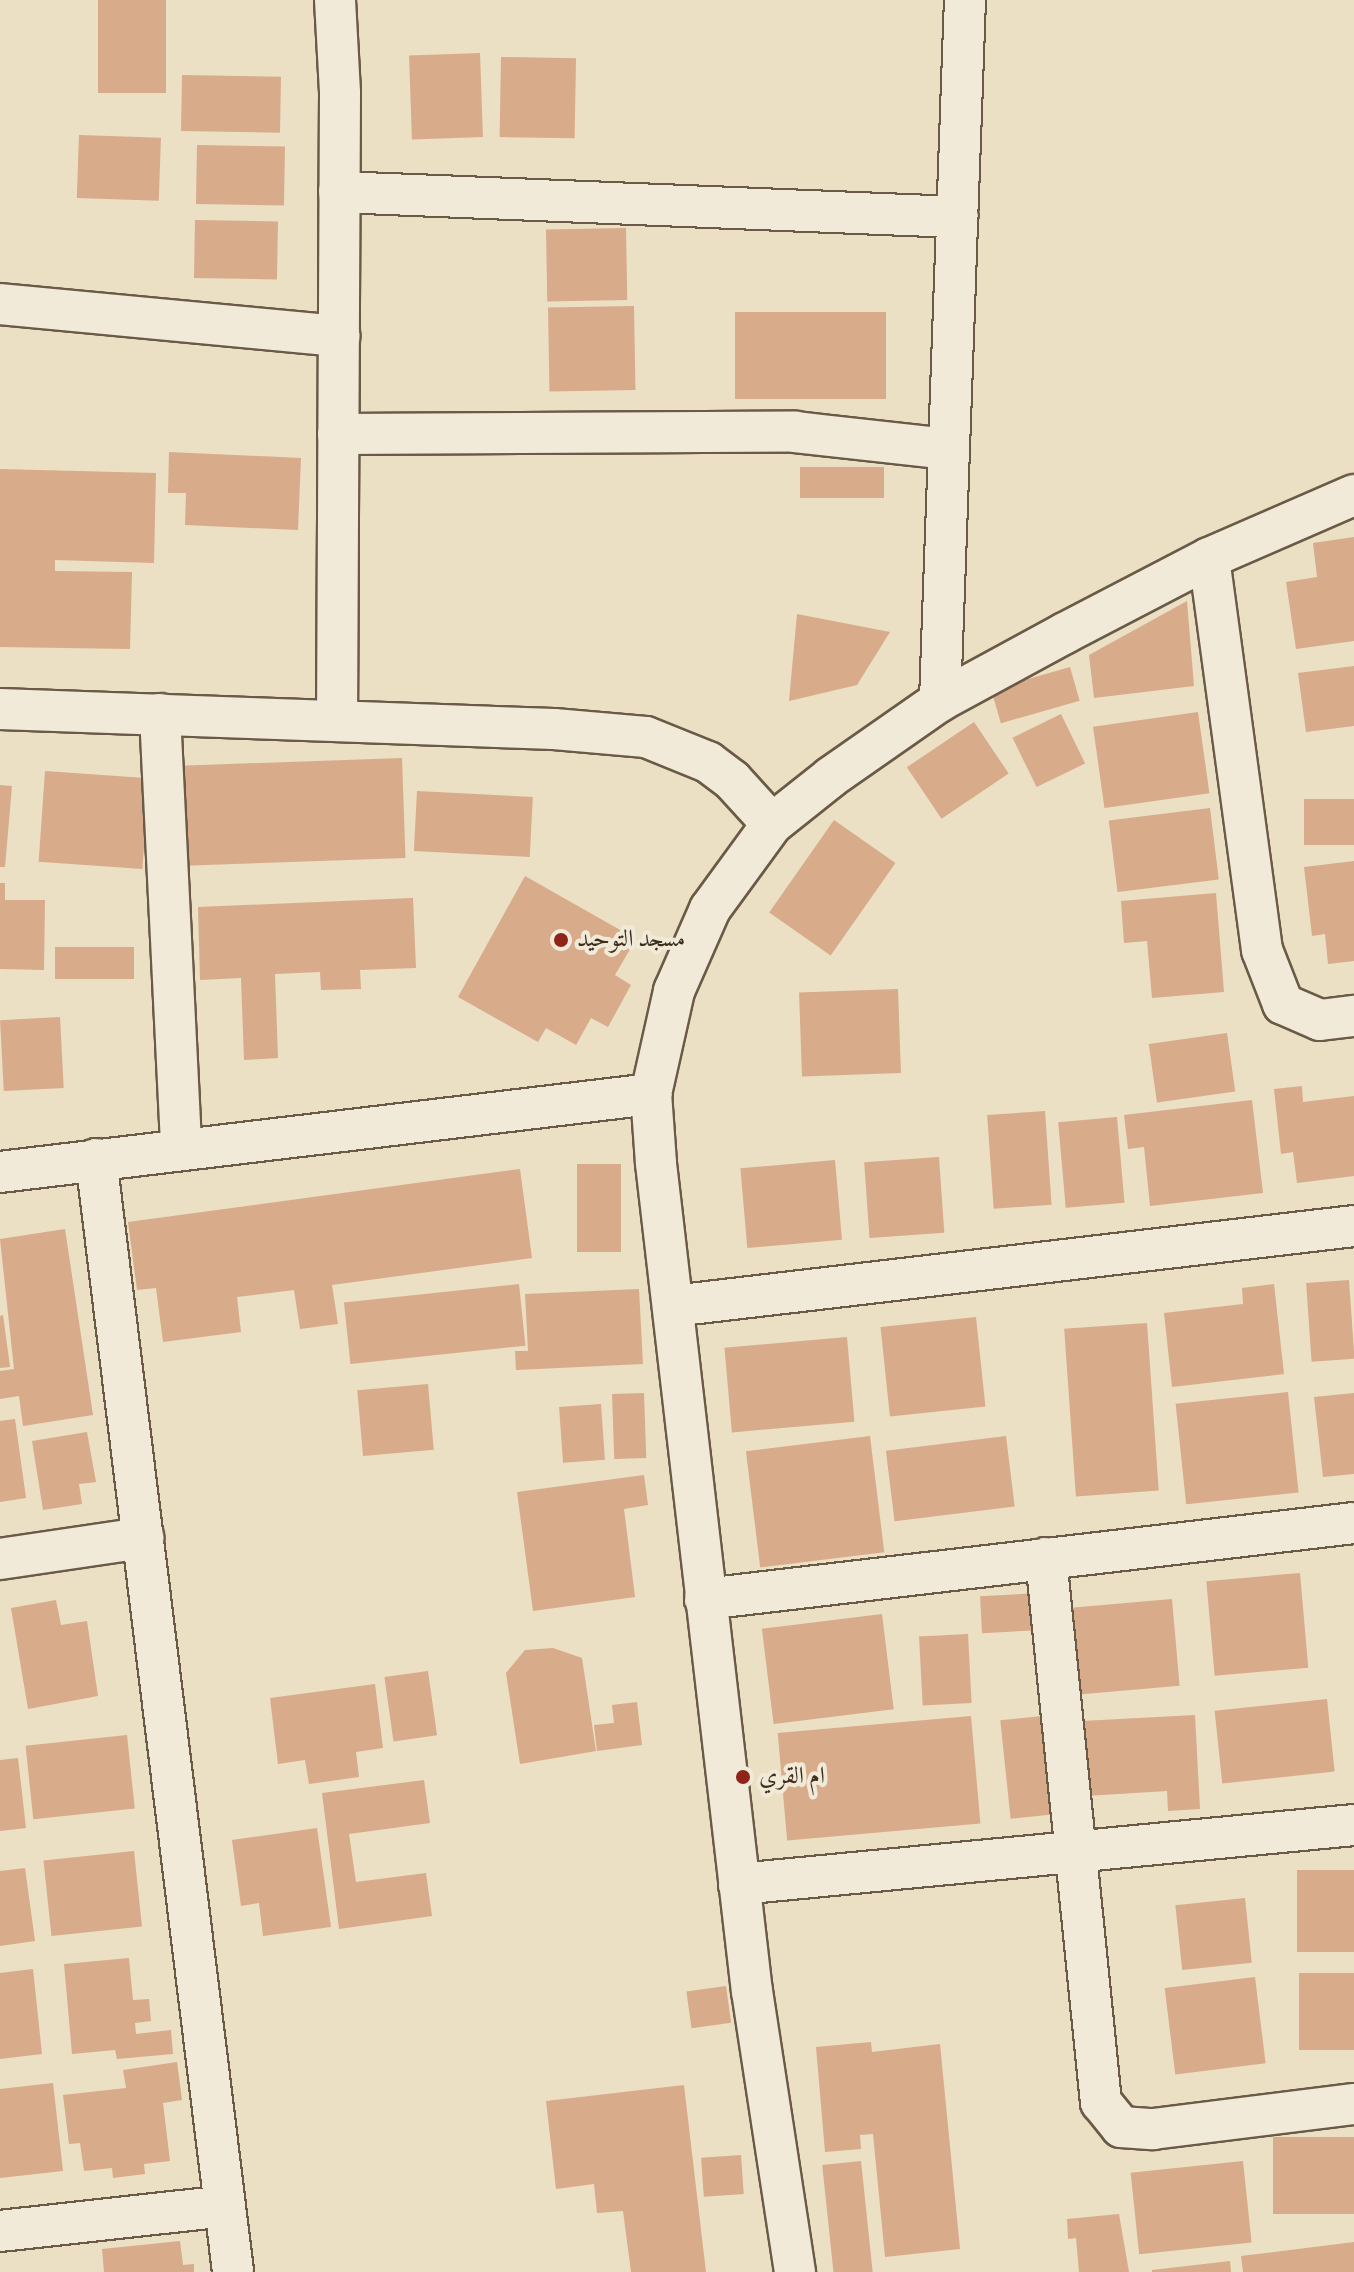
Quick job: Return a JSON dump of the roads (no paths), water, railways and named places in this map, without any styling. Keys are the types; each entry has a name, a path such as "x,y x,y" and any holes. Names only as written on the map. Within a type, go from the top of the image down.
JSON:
{"street":[{"path":"335,0 339,192 337,721"},
{"path":"940,701 965,0"},
{"path":"339,192 957,217"},
{"path":"0,304 339,336"},
{"path":"338,434 795,432 949,449"},
{"path":"795,2272 739,1884 651,1094 674,991 710,909 772,824 940,701 1209,558 1354,495"},
{"path":"1209,558 1262,950 1283,1004 1320,1020 1354,1016"},
{"path":"0,709 337,721 646,737 708,762 732,780 772,824"},
{"path":"160,714 181,1149"},
{"path":"0,1172 651,1094"},
{"path":"96,1159 233,2272"},
{"path":"673,1306 1354,1226"},
{"path":"705,1599 1354,1523"},
{"path":"0,1559 143,1538"},
{"path":"1046,1558 1101,2102 1121,2127 1153,2129 1354,2104"},
{"path":"739,1884 1354,1825"},
{"path":"0,2231 225,2206"}],"place":[{"name":"مسجد التوحيد","path":"561,940"},
{"name":"ام القري","path":"743,1777"}]}
